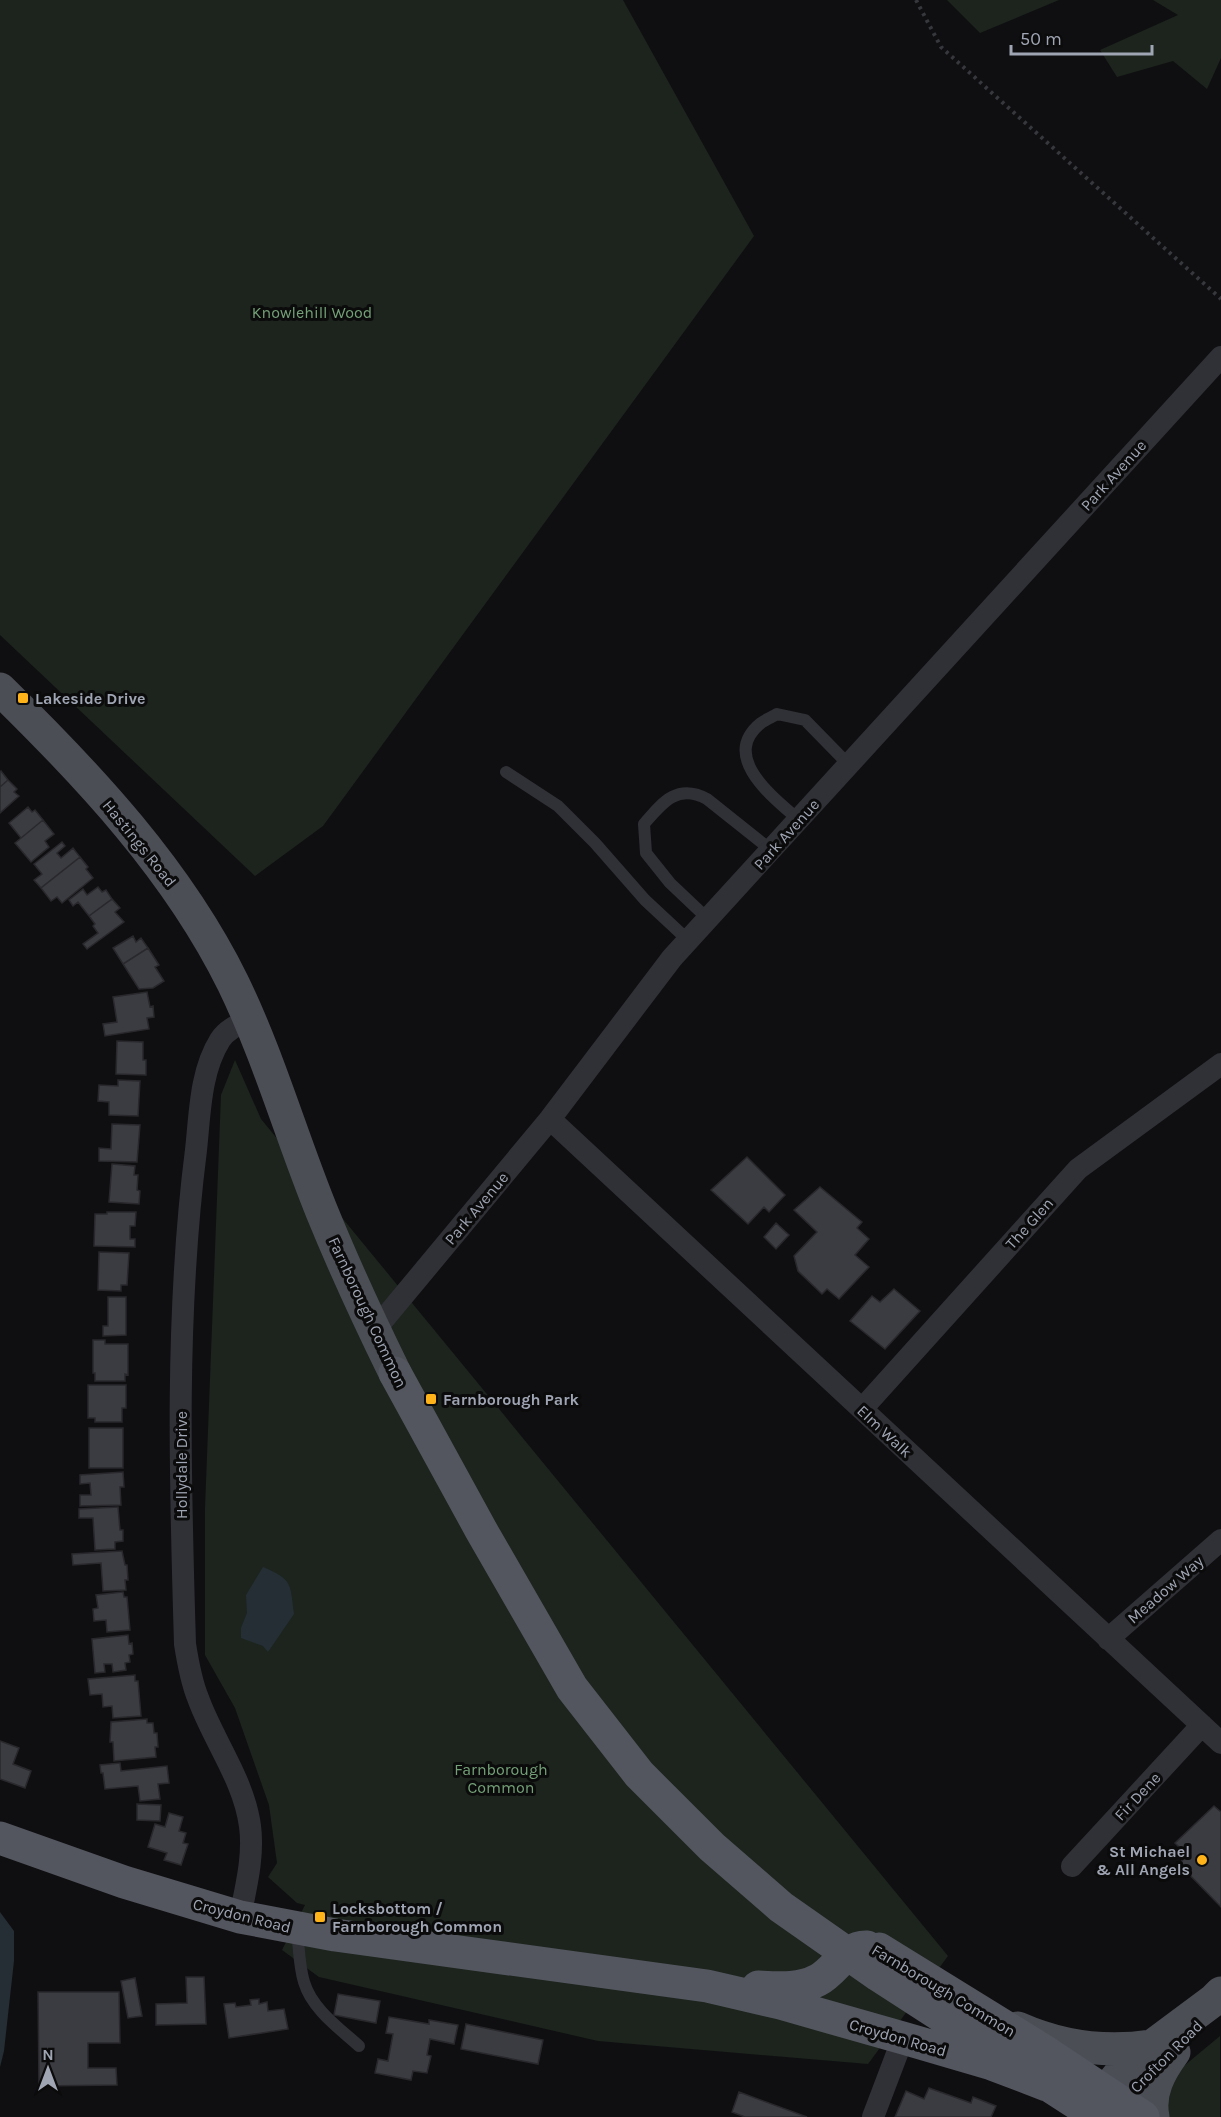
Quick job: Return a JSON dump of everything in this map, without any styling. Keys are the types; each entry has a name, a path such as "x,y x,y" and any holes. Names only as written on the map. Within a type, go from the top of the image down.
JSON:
{"highway":[{"name":"Farnborough Common","path":"395,1373 481,1530 572,1688 639,1774 712,1847 761,1891 806,1925 861,1950 984,2014 1113,2109"},
{"name":"Croydon Road","path":"0,1838 124,1882 240,1917 297,1929 707,1986 780,2003 903,2038 976,2051 992,2064 1113,2109"},
{"name":"Farnborough Common","path":"712,1847 861,1950 976,2051"},
{"path":"779,1988 800,1981 808,1973 813,1963 815,1945 806,1925"},
{"name":"Croydon Road","path":"707,1986 779,1988 805,1985 817,1981 861,1950"},
{"name":"Croydon Road","path":"817,1981 820,2004 831,2018"},
{"path":"976,2051 992,2038 990,2021 984,2014"}],"main road":[{"name":"Hastings Road","path":"0,689 69,760 135,834 178,891 209,940 249,1020"},
{"name":"Farnborough Common","path":"249,1020 322,1211 374,1331 395,1373"},
{"name":"Crofton Road","path":"1113,2109 1128,2064 1163,2049 1218,1996"},
{"name":"Crofton Road","path":"984,2014 1040,2038 1068,2044 1096,2049 1163,2049"},
{"path":"1153,2117 1152,2101 1155,2085 1162,2069 1163,2049"}],"street":[{"name":"Park Avenue","path":"374,1331 550,1119 672,958 1221,357"},
{"name":"Hollydale Drive","path":"240,1917 249,1867 250,1824 244,1799 198,1699 189,1669 185,1644 180,1482 183,1293 189,1205 205,1079 220,1040 228,1030 249,1020"},
{"name":"The Glen","path":"862,1409 1078,1169 1221,1064"},
{"name":"Elm Walk","path":"550,1119 1221,1743"},
{"name":"Meadow Way","path":"1108,1639 1221,1540"},
{"name":"Fir Dene","path":"1072,1866 1202,1725"},
{"path":"873,2117 903,2038"}],"lane":[{"path":"799,820 762,788 747,763 747,740 760,724 777,714 805,720 849,765"},
{"path":"506,772 558,806 595,843 645,900 689,941"},
{"path":"708,919 670,883 646,853 644,824 659,806 678,793 695,793 707,799 771,850"},
{"path":"297,1929 301,1972 306,1989 325,2015 359,2046"}],"path":[{"path":"916,0 941,47 1221,299"}],"green space":[{"name":"Knowlehill Wood","path":"0,0 623,0 754,236 323,826 255,876 0,635"},
{"path":"947,0 1059,0 980,33"},
{"path":"1153,0 1221,0 1221,58 1207,89 1173,61 1117,77 1100,50 1178,15"},
{"name":"Farnborough Common","path":"235,1060 261,1119 948,1956 868,2064 598,2041 319,1977 282,1950 305,1905 297,1903 268,1877 277,1863 269,1805 235,1708 205,1655 205,1508 221,1095"},
{"path":"1220,2036 1220,2117 1165,2117 1161,2095 1179,2070"}],"shaded area":[{"path":"263,1567 285,1579 292,1595 294,1614 268,1652 263,1646 241,1638 241,1628 247,1613 246,1595"},
{"path":"0,1912 14,1931 14,1961 4,2051 0,2067"}],"building":[{"path":"0,772 8,780 0,787"},
{"path":"8,780 17,789 14,792 19,796 0,813 0,787"},
{"path":"28,807 32,812 35,810 43,820 21,838 9,823"},
{"path":"43,820 54,834 45,841 49,847 31,862 15,843"},
{"path":"62,842 65,846 57,853 61,858 73,848 80,857 41,888 34,880 42,874 34,864"},
{"path":"80,857 93,878 62,903 57,897 51,901 41,888"},
{"path":"98,887 102,892 106,890 112,899 89,916 78,902 73,906 69,900 83,889 87,895"},
{"path":"112,899 120,908 115,912 124,922 87,949 83,944 98,933 89,916"},
{"path":"133,936 136,942 141,938 148,948 123,964 113,948"},
{"path":"148,948 159,965 155,967 164,981 153,988 139,989 123,964"},
{"path":"147,992 150,1007 153,1006 154,1017 147,1018 149,1029 105,1036 103,1024 117,1022 113,997"},
{"path":"117,1041 143,1042 146,1075 116,1074"},
{"path":"118,1080 140,1081 138,1116 109,1115 109,1102 98,1101 99,1085 118,1086"},
{"path":"112,1124 140,1125 137,1162 99,1161 99,1148 111,1149"},
{"path":"747,1157 785,1195 769,1212 764,1207 748,1224 711,1190"},
{"path":"112,1164 135,1166 134,1175 138,1175 137,1190 140,1191 139,1204 109,1202"},
{"path":"820,1187 862,1222 857,1228 869,1239 855,1255 869,1267 839,1299 827,1289 822,1294 798,1271 794,1256 817,1232 794,1210"},
{"path":"107,1212 136,1212 135,1226 130,1226 130,1239 135,1239 135,1247 94,1246 95,1214 107,1214"},
{"path":"776,1223 789,1235 776,1249 764,1237"},
{"path":"99,1252 129,1253 127,1285 121,1285 121,1291 98,1290"},
{"path":"894,1289 920,1311 885,1349 850,1321 872,1296 880,1302"},
{"path":"108,1297 126,1297 126,1335 103,1336 103,1326 108,1326"},
{"path":"93,1340 105,1340 105,1344 128,1344 128,1375 125,1374 125,1381 95,1381"},
{"path":"88,1385 126,1385 126,1408 122,1408 122,1422 95,1422 95,1418 88,1418"},
{"path":"89,1428 123,1428 123,1468 89,1468"},
{"path":"123,1472 124,1487 120,1487 121,1505 80,1506 80,1495 91,1495 90,1483 80,1484 80,1475"},
{"path":"118,1507 123,1541 115,1542 115,1549 95,1550 93,1518 79,1518 79,1509"},
{"path":"122,1551 125,1565 127,1565 126,1590 103,1591 101,1563 73,1565 72,1554"},
{"path":"123,1592 124,1597 127,1597 130,1630 107,1632 106,1620 94,1621 93,1609 98,1608 96,1595"},
{"path":"128,1635 129,1644 132,1643 133,1654 129,1655 130,1662 125,1663 126,1670 113,1672 112,1664 104,1664 105,1672 95,1673 92,1639"},
{"path":"135,1675 135,1681 138,1681 141,1716 113,1718 112,1706 103,1707 102,1694 90,1695 88,1679"},
{"path":"147,1719 147,1723 153,1723 154,1733 157,1733 156,1757 114,1761 113,1742 110,1742 111,1722"},
{"path":"0,1741 19,1748 13,1764 31,1771 25,1788 0,1779"},
{"path":"120,1763 121,1771 167,1766 169,1783 158,1784 160,1799 140,1801 138,1786 105,1789 100,1765"},
{"path":"137,1804 161,1805 160,1821 137,1820"},
{"name":"St Michael & All Angels","path":"1214,1806 1221,1812 1221,1907 1179,1864 1187,1855 1175,1843"},
{"path":"169,1813 183,1817 179,1831 186,1833 183,1843 188,1844 181,1865 164,1860 167,1853 148,1847 155,1824 165,1827"},
{"path":"186,1977 204,1977 206,2024 156,2025 156,2004 187,2003"},
{"path":"135,1978 142,2016 128,2018 121,1981"},
{"path":"38,1992 119,1992 120,2043 88,2043 88,2068 116,2068 117,2085 39,2086"},
{"path":"338,1994 380,2001 376,2023 334,2015"},
{"path":"259,1999 259,2004 267,2002 268,2011 284,2009 288,2029 229,2038 224,2004 235,2003 236,2007 251,2005 250,2000"},
{"path":"389,2017 429,2024 429,2020 458,2025 454,2044 430,2039 427,2055 431,2056 427,2073 413,2071 411,2080 375,2073 378,2059 388,2061 393,2034 386,2033"},
{"path":"466,2024 543,2040 538,2064 461,2049"},
{"path":"929,2088 971,2103 973,2097 996,2106 991,2117 895,2117 906,2091 924,2099"},
{"path":"739,2092 807,2117 745,2117 732,2112"}],"place":[{"name":"Lakeside Drive","path":"23,698"},
{"name":"Farnborough Park","path":"431,1399"},
{"name":"St Michael & All Angels","path":"1202,1860"},
{"name":"Locksbottom / Farnborough Common","path":"320,1917"}]}
